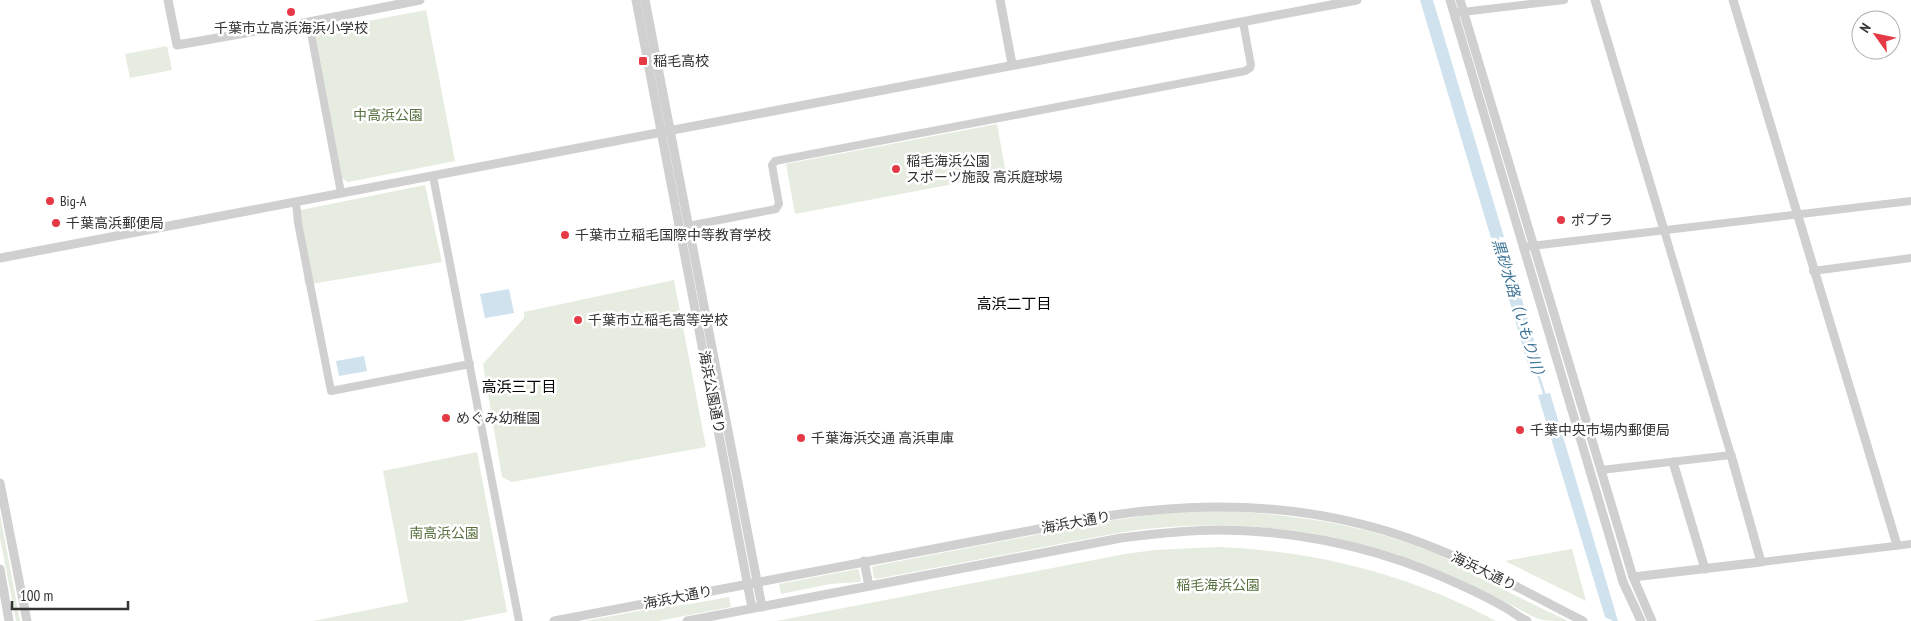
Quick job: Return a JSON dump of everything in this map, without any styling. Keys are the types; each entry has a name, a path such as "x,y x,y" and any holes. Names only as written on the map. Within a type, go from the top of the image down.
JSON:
{"street":[{"path":"168,0 177,45 420,0"},
{"name":"海浜公園通り","path":"636,0 688,226 752,583"},
{"name":"海浜公園通り","path":"645,0 666,132 757,608"},
{"path":"1000,0 1012,64"},
{"path":"0,258 666,132 1012,64 1357,0"},
{"path":"1450,0 1459,12 1534,246 1633,577 1652,621"},
{"path":"1460,0 1459,12 1523,247 1623,582 1641,621"},
{"path":"1459,12 1564,0"},
{"path":"1595,0 1761,562"},
{"path":"1733,0 1896,545"},
{"path":"309,22 341,193"},
{"path":"688,226 776,209 779,204 772,165 775,161 1245,71 1251,65 1243,22"},
{"path":"433,176 519,621"},
{"path":"1523,247 1911,201"},
{"path":"296,202 296,212 330,391 470,364"},
{"path":"1813,270 1911,258"},
{"path":"1601,470 1731,456"},
{"path":"1673,462 1705,569"},
{"path":"0,483 27,621"},
{"name":"海浜大通り","path":"554,621 1142,510 1205,506 1278,508 1356,522 1430,546 1469,563 1583,621"},
{"name":"海浜大通り","path":"687,621 1121,538 1164,532 1218,530 1242,530 1325,540 1370,552 1426,570 1508,609"},
{"path":"1633,577 1911,544"},
{"path":"864,561 869,586"},
{"path":"0,569 9,621"},
{"path":"1629,596 1629,605 1635,621"},
{"path":"1508,609 1527,621"},
{"path":"1508,609 1537,621"}],"green space":[{"name":"中高浜公園","path":"426,10 455,161 348,182 342,178 315,31"},
{"path":"167,46 172,70 130,78 125,54"},
{"name":"稲毛海浜公園 スポーツ施設 高浜庭球場","path":"997,124 1006,174 795,214 786,164"},
{"path":"425,185 442,262 305,285 296,211"},
{"path":"674,280 706,447 512,482 502,477 483,364 524,318 524,312"},
{"name":"南高浜公園","path":"477,452 507,612 462,621 313,621 408,602 383,471"},
{"path":"1228,511 1309,519 1388,536 1439,555 1476,576 1568,621 1542,620 1449,575 1391,553 1354,542 1278,529 1200,526 1123,532 876,579 874,578 872,567 1108,521 1173,512"},
{"path":"0,514 20,621 16,621 0,538"},
{"name":"稲毛海浜公園","path":"1218,547 1255,549 1291,554 1362,568 1430,590 1496,621 776,621 1125,554 1155,550"},
{"path":"1572,549 1586,601 1505,561"},
{"path":"859,570 861,581 859,582 830,584 781,594 779,584"},
{"path":"729,597 731,607 658,621 585,621 655,608"}],"water":[{"path":"1420,0 1433,0 1504,237 1491,238"},
{"path":"1510,259 1543,371 1530,372 1498,261"},
{"path":"509,289 514,313 485,318 480,294"},
{"path":"364,356 367,371 339,376 336,361"},
{"path":"1550,393 1618,621 1605,617 1538,395"}],"waterway":[{"name":"黒砂水路（いもり川）","path":"1497,236 1505,262"},
{"name":"黒砂水路（いもり川）","path":"1536,368 1545,396"}],"place":[{"name":"千葉市立高浜海浜小学校","path":"291,12"},
{"name":"稲毛高校","path":"643,61"},
{"name":"稲毛海浜公園 スポーツ施設 高浜庭球場","path":"896,169"},
{"name":"Big-A","path":"50,201"},
{"name":"ポプラ","path":"1561,220"},
{"name":"千葉高浜郵便局","path":"56,223"},
{"name":"千葉市立稲毛国際中等教育学校","path":"565,235"},
{"name":"千葉市立稲毛高等学校","path":"578,320"},
{"name":"めぐみ幼稚園","path":"446,418"},
{"name":"千葉中央市場内郵便局","path":"1520,430"},
{"name":"千葉海浜交通 高浜車庫","path":"801,438"}],"district":[{"name":"高浜二丁目","path":"1014,304"},
{"name":"高浜三丁目","path":"519,387"}]}
